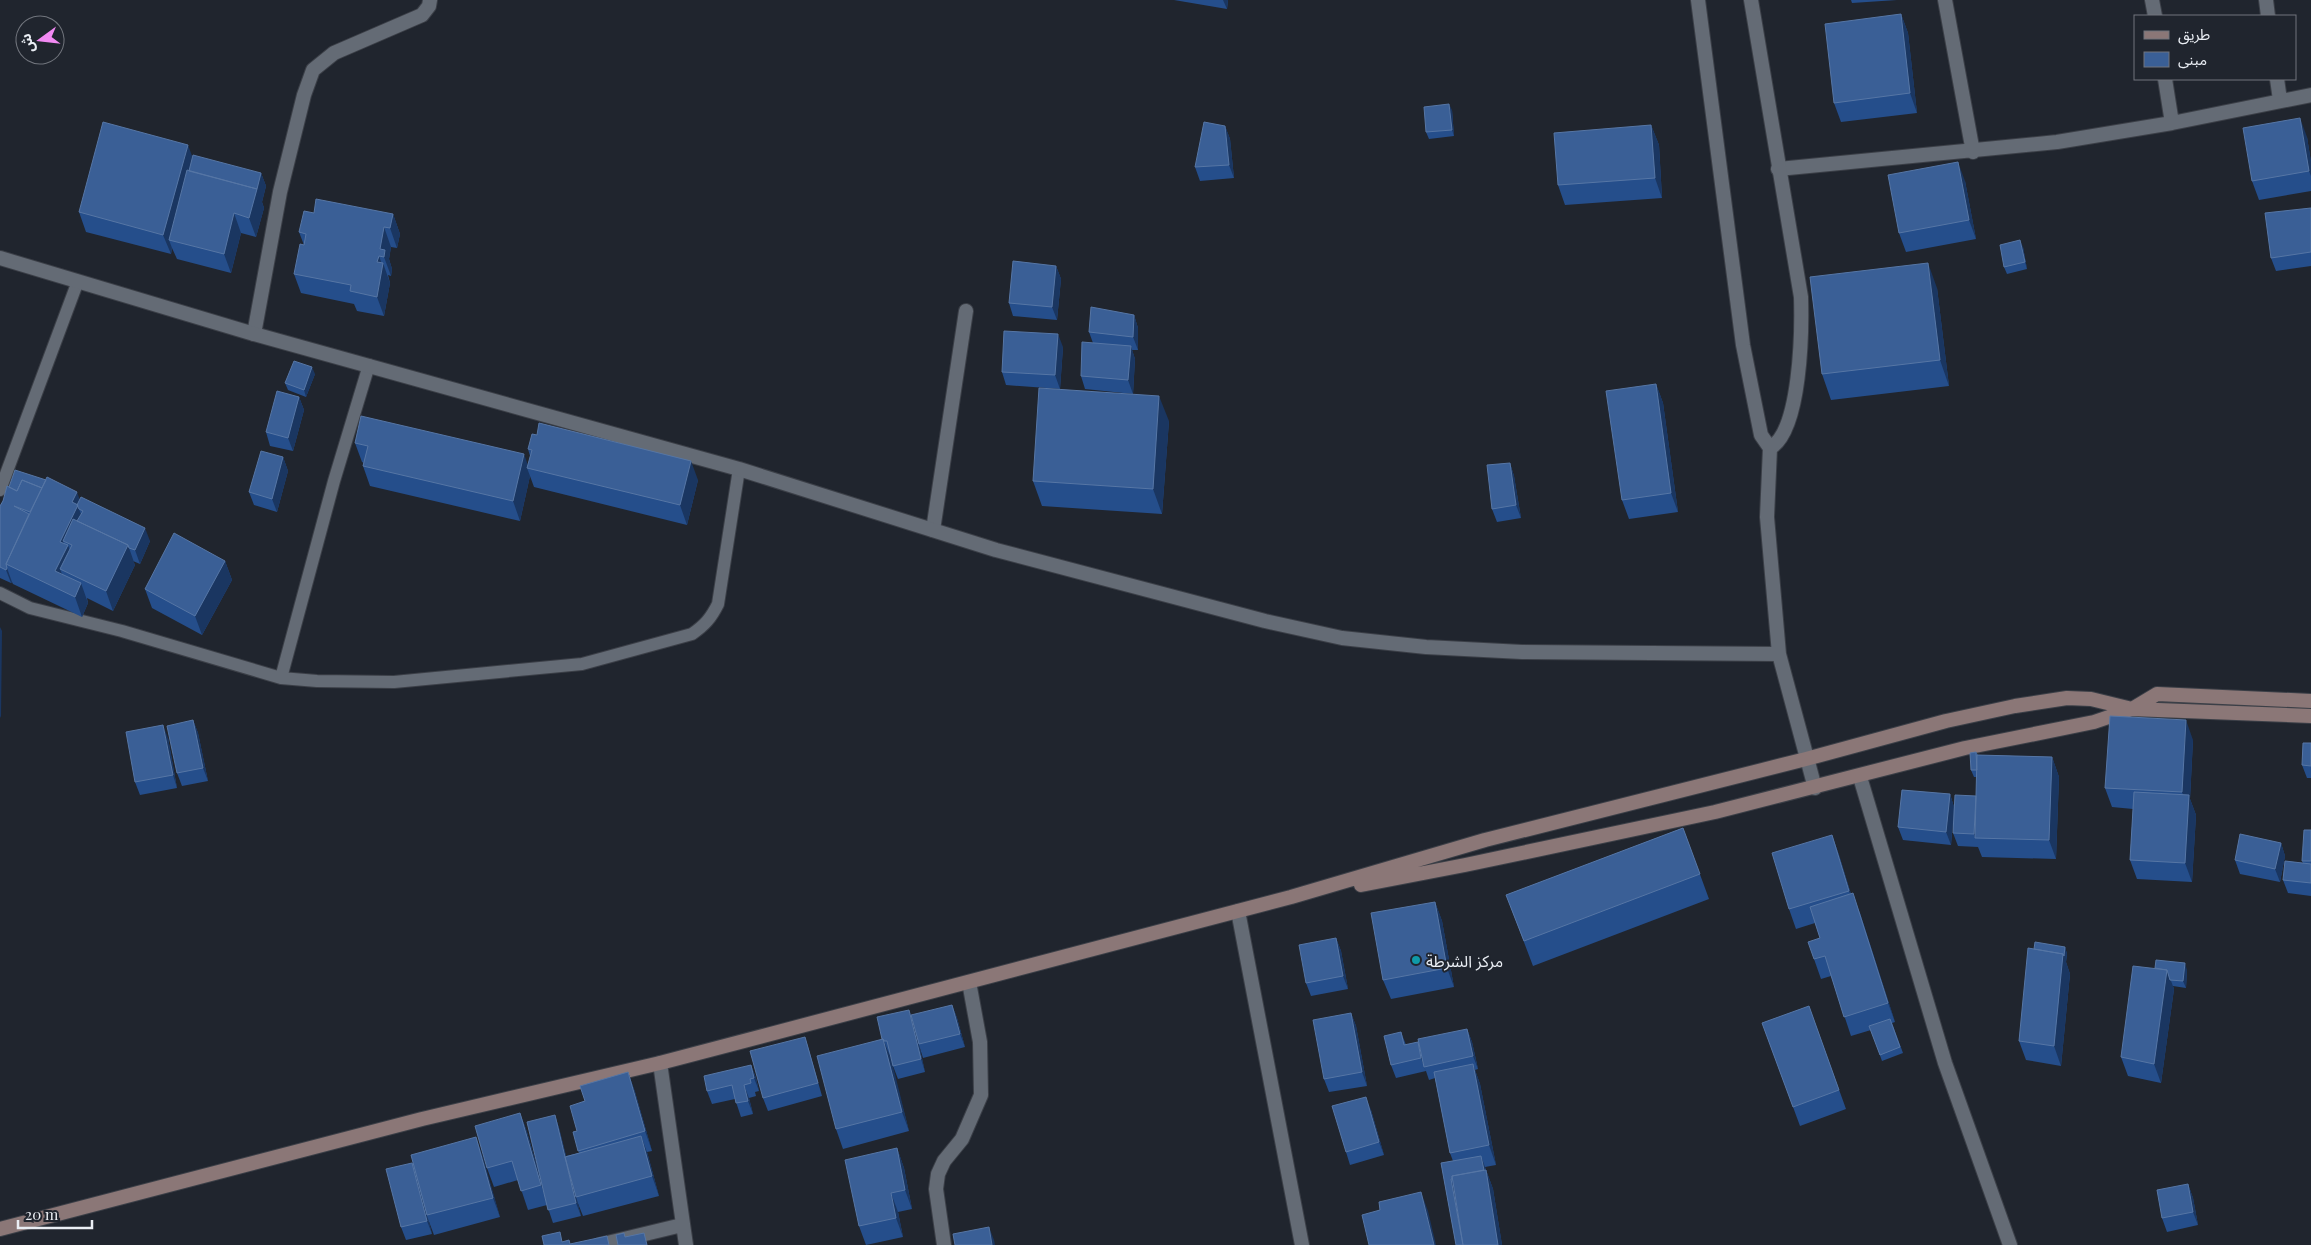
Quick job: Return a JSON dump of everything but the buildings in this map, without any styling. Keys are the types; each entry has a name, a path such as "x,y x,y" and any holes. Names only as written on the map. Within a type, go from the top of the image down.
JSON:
{"main road":[{"path":"1291,897 1488,860 1715,812 1860,777 1965,748 2094,722 2132,709 2157,694 2311,701"},
{"path":"0,1229 422,1119 660,1063 1291,897 1458,847 1806,759 1946,721 2036,702 2066,698 2092,699 2132,709 2311,716"}],"street":[{"path":"254,334 282,184 304,95 313,70 334,53 422,15 429,6 430,0"},
{"path":"1698,0 1743,345 1761,435 1770,448 1767,517 1779,654 1815,788"},
{"path":"1751,0 1801,297 1802,333 1797,381 1790,413 1780,439 1770,448"},
{"path":"1945,0 1973,152"},
{"path":"2152,0 2155,15"},
{"path":"2266,0 2268,15"},
{"path":"2165,80 2172,123"},
{"path":"2277,80 2280,100"},
{"path":"1778,169 1973,152 2057,142 2172,123 2311,95"},
{"path":"0,258 254,334 739,469 1006,552 1265,621 1342,638 1426,647 1522,652 1779,654"},
{"path":"933,530 966,310"},
{"path":"1860,777 1945,1063 2010,1245"},
{"path":"1238,911 1302,1245"},
{"path":"944,1245 936,1189 938,1174 944,1161 962,1139 981,1095 980,1042 969,982"},
{"path":"660,1063 686,1245"},
{"path":"599,1245 682,1226"}],"lane":[{"path":"0,490 78,281"},
{"path":"281,678 334,482 369,365"},
{"path":"0,593 30,608 122,631 281,678 317,681 394,682 582,664 692,634 705,626 718,604 739,469"}],"place":[{"name":"مركز الشرطة","path":"1416,960"}]}
